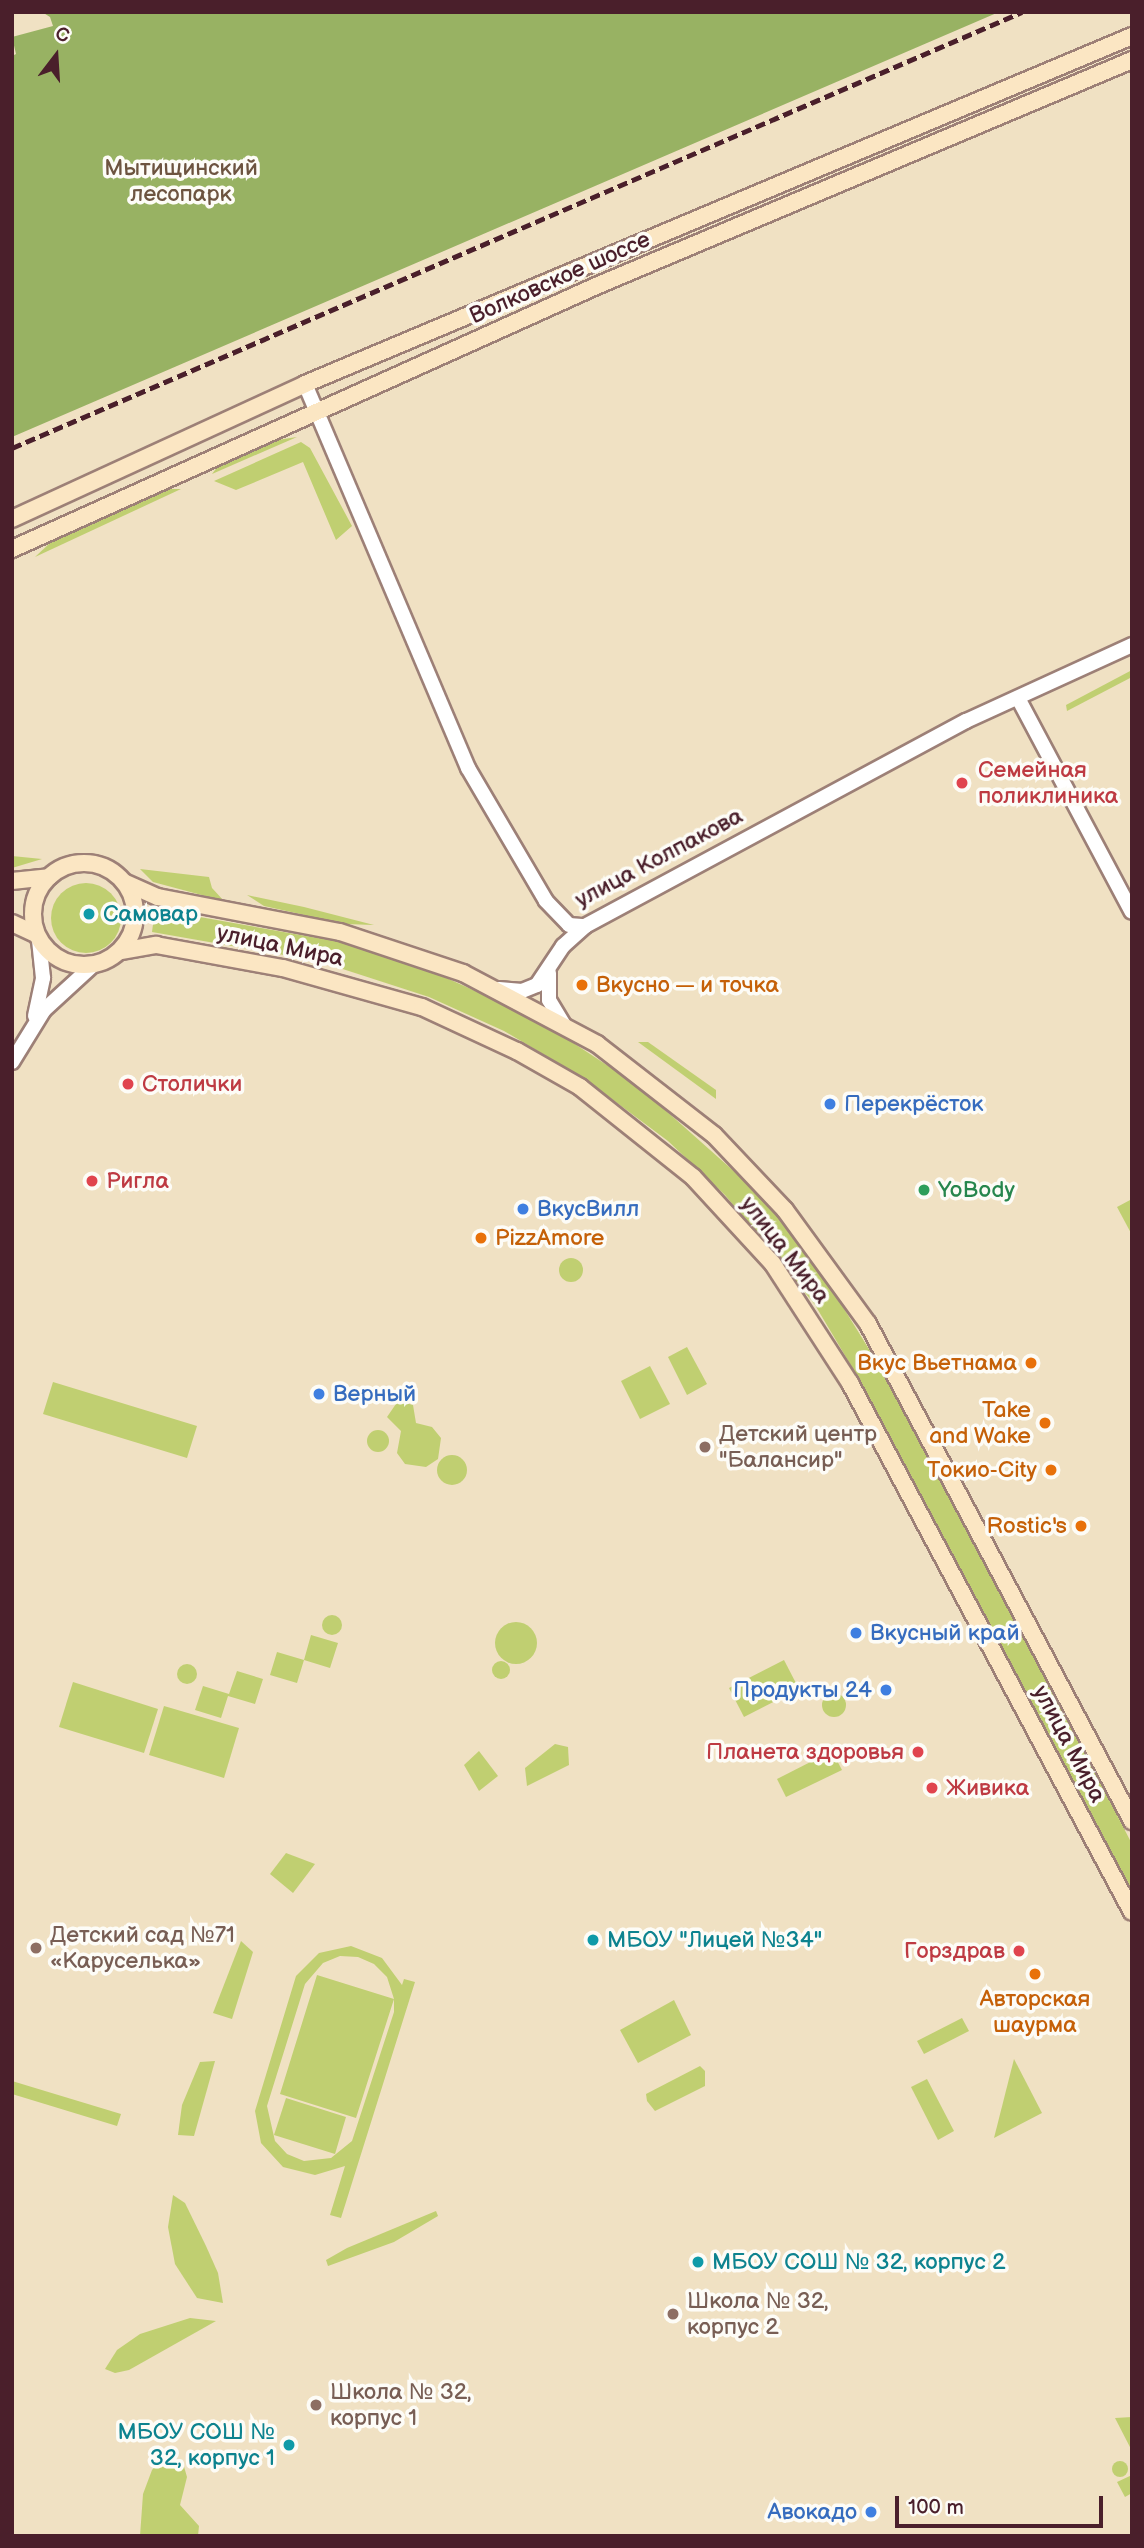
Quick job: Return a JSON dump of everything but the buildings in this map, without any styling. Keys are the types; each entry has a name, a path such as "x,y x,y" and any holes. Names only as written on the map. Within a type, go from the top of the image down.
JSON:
{"main road":[{"name":"Волковское шоссе","path":"12,519 304,384 1132,36"},
{"name":"Волковское шоссе","path":"12,549 596,286 1132,60"},
{"path":"12,923 37,938 59,959 92,966 121,951 134,915 126,883 116,872 90,863 69,864 50,877 35,904 37,938"},
{"path":"12,881 50,877"},
{"name":"улица Мира","path":"126,883 158,897 279,918 362,938 499,989 564,1025 635,1071 714,1135 777,1201 842,1284 868,1324 1132,1821"},
{"name":"улица Мира","path":"121,951 156,945 283,968 422,1007 517,1051 580,1087 693,1177 773,1264 850,1383 1132,1912"}],"street":[{"name":"улица Колпакова","path":"304,384 468,768 555,915 569,925 586,926 831,792 1018,698 1132,645"},
{"path":"1018,698 1132,912"},
{"path":"555,915 560,951"},
{"path":"499,989 528,989 549,973 560,951 586,926"},
{"path":"33,1024 43,978 37,938"},
{"path":"12,1062 33,1024 56,996 92,966"},
{"path":"549,973 549,1000 564,1025"}],"green space":[{"name":"Мытищинский лесопарк","path":"42,12 999,12 12,437 12,56 16,54 12,37 53,26 50,17"},
{"path":"297,437 212,474 218,466 277,440"},
{"path":"301,442 310,448 352,526 336,540 303,462 236,490 214,481"},
{"path":"165,489 181,489 35,557 51,542"},
{"path":"1132,670 1132,677 1067,711 1066,705"},
{"path":"12,856 42,859 12,868"},
{"path":"140,869 209,877 212,888 224,901 153,882"},
{"path":"86,883 111,893 121,918 111,943 86,953 61,943 51,918 61,893"},
{"path":"247,895 374,925 345,924 264,906"},
{"path":"155,909 351,944 420,966 537,1019 637,1085 764,1198 825,1278 885,1375 1030,1647 1132,1844 1132,1894 862,1384 815,1305 725,1195 668,1141 585,1079 504,1031 429,997 318,961 152,932"},
{"path":"638,1042 648,1042 716,1090 716,1099"},
{"path":"1132,1199 1132,1235 1117,1207"},
{"path":"571,1258 582,1265 583,1270 576,1281 571,1282 560,1275 559,1270 566,1259"},
{"path":"687,1347 707,1384 687,1395 668,1357"},
{"path":"650,1366 670,1404 640,1419 621,1381"},
{"path":"53,1382 197,1426 187,1458 43,1414"},
{"path":"398,1401 413,1405 416,1423 432,1427 441,1438 438,1459 426,1467 405,1464 397,1453 401,1431 387,1417"},
{"path":"378,1430 386,1433 389,1441 386,1449 378,1452 370,1449 367,1441 370,1433"},
{"path":"452,1455 463,1459 467,1470 463,1481 452,1485 441,1481 437,1470 441,1459"},
{"path":"332,1615 339,1618 342,1625 339,1632 332,1635 325,1632 322,1625 325,1618"},
{"path":"516,1622 531,1628 537,1643 531,1658 516,1664 501,1658 495,1643 501,1628"},
{"path":"311,1635 338,1643 330,1668 304,1660"},
{"path":"277,1652 304,1660 297,1683 270,1675"},
{"path":"784,1660 799,1689 744,1717 729,1688"},
{"path":"497,1661 505,1661 510,1670 508,1677 497,1679 492,1674 492,1666"},
{"path":"187,1664 194,1667 197,1674 194,1681 187,1684 180,1681 177,1674 180,1667"},
{"path":"237,1671 263,1679 255,1704 228,1696 221,1718 195,1710 203,1686 229,1694"},
{"path":"73,1682 158,1709 144,1753 59,1727"},
{"path":"834,1693 845,1700 846,1705 839,1716 834,1717 823,1710 822,1705 829,1694"},
{"path":"164,1706 239,1728 224,1778 149,1755"},
{"path":"555,1744 568,1747 569,1765 527,1786 525,1768"},
{"path":"479,1751 498,1776 479,1791 464,1765"},
{"path":"832,1751 842,1770 786,1797 777,1779"},
{"path":"286,1853 315,1864 293,1893 270,1874"},
{"path":"241,1941 253,1952 232,2019 213,2013"},
{"path":"351,1946 382,1958 402,1985 404,1979 415,1982 341,2218 330,2215 345,2166 315,2175 283,2167 261,2143 255,2111 296,1976 319,1953","holes":["340,1956 358,1957 374,1964 387,1977 394,1999 394,2012 352,2141 331,2158 304,2161 287,2154 275,2141 267,2106 305,1984 323,1963"]},
{"path":"317,1975 394,1999 356,2118 280,2094"},
{"path":"674,2000 691,2035 638,2063 620,2030"},
{"path":"962,2018 969,2031 924,2054 917,2041"},
{"path":"1014,2059 1042,2113 994,2138"},
{"path":"215,2061 194,2136 178,2135 182,2105 200,2062"},
{"path":"700,2066 705,2071 705,2086 655,2111 647,2101 646,2094"},
{"path":"927,2079 954,2131 938,2140 911,2087"},
{"path":"12,2081 121,2114 117,2126 12,2094"},
{"path":"286,2098 346,2117 335,2154 274,2135"},
{"path":"173,2195 185,2203 206,2246 218,2273 223,2303 197,2298 175,2264 168,2227"},
{"path":"436,2211 438,2216 394,2242 328,2266 326,2260 347,2248"},
{"path":"190,2318 216,2321 129,2370 115,2373 105,2369 117,2350 140,2334"},
{"path":"1132,2417 1132,2451 1115,2418"},
{"path":"1120,2461 1126,2463 1126,2475 1120,2477 1114,2475 1112,2469 1114,2463"},
{"path":"158,2463 183,2463 187,2477 180,2505 199,2526 198,2536 140,2536 143,2494 152,2470"},
{"path":"1132,2475 1132,2493 1125,2497 1117,2482"}],"railway":[{"path":"12,448 1022,12"}],"place":[{"name":"Семейная поликлиника","path":"962,783"},
{"name":"Самовар","path":"89,914"},
{"name":"Вкусно — и точка","path":"582,985"},
{"name":"Столички","path":"128,1084"},
{"name":"Перекрёсток","path":"830,1104"},
{"name":"Ригла","path":"92,1181"},
{"name":"YoBody","path":"924,1190"},
{"name":"ВкусВилл","path":"523,1209"},
{"name":"PizzAmore","path":"481,1238"},
{"name":"Вкус Вьетнама","path":"1031,1363"},
{"name":"Верный","path":"319,1394"},
{"name":"Take and Wake","path":"1045,1423"},
{"name":"Детский центр \"Балансир\"","path":"705,1447"},
{"name":"Токио-City","path":"1051,1470"},
{"name":"Rostic's","path":"1081,1526"},
{"name":"Вкусный край","path":"856,1633"},
{"name":"Продукты 24","path":"886,1690"},
{"name":"Планета здоровья","path":"918,1752"},
{"name":"Живика","path":"932,1788"},
{"name":"МБОУ \"Лицей №34\"","path":"593,1940"},
{"name":"Детский сад №71 «Каруселька»","path":"36,1948"},
{"name":"Горздрав","path":"1019,1951"},
{"name":"Авторская шаурма","path":"1035,1974"},
{"name":"МБОУ СОШ № 32, корпус 2","path":"698,2262"},
{"name":"Школа № 32, корпус 2","path":"673,2314"},
{"name":"Школа № 32, корпус 1","path":"316,2405"},
{"name":"МБОУ СОШ № 32, корпус 1","path":"289,2445"},
{"name":"Авокадо","path":"871,2512"}]}
